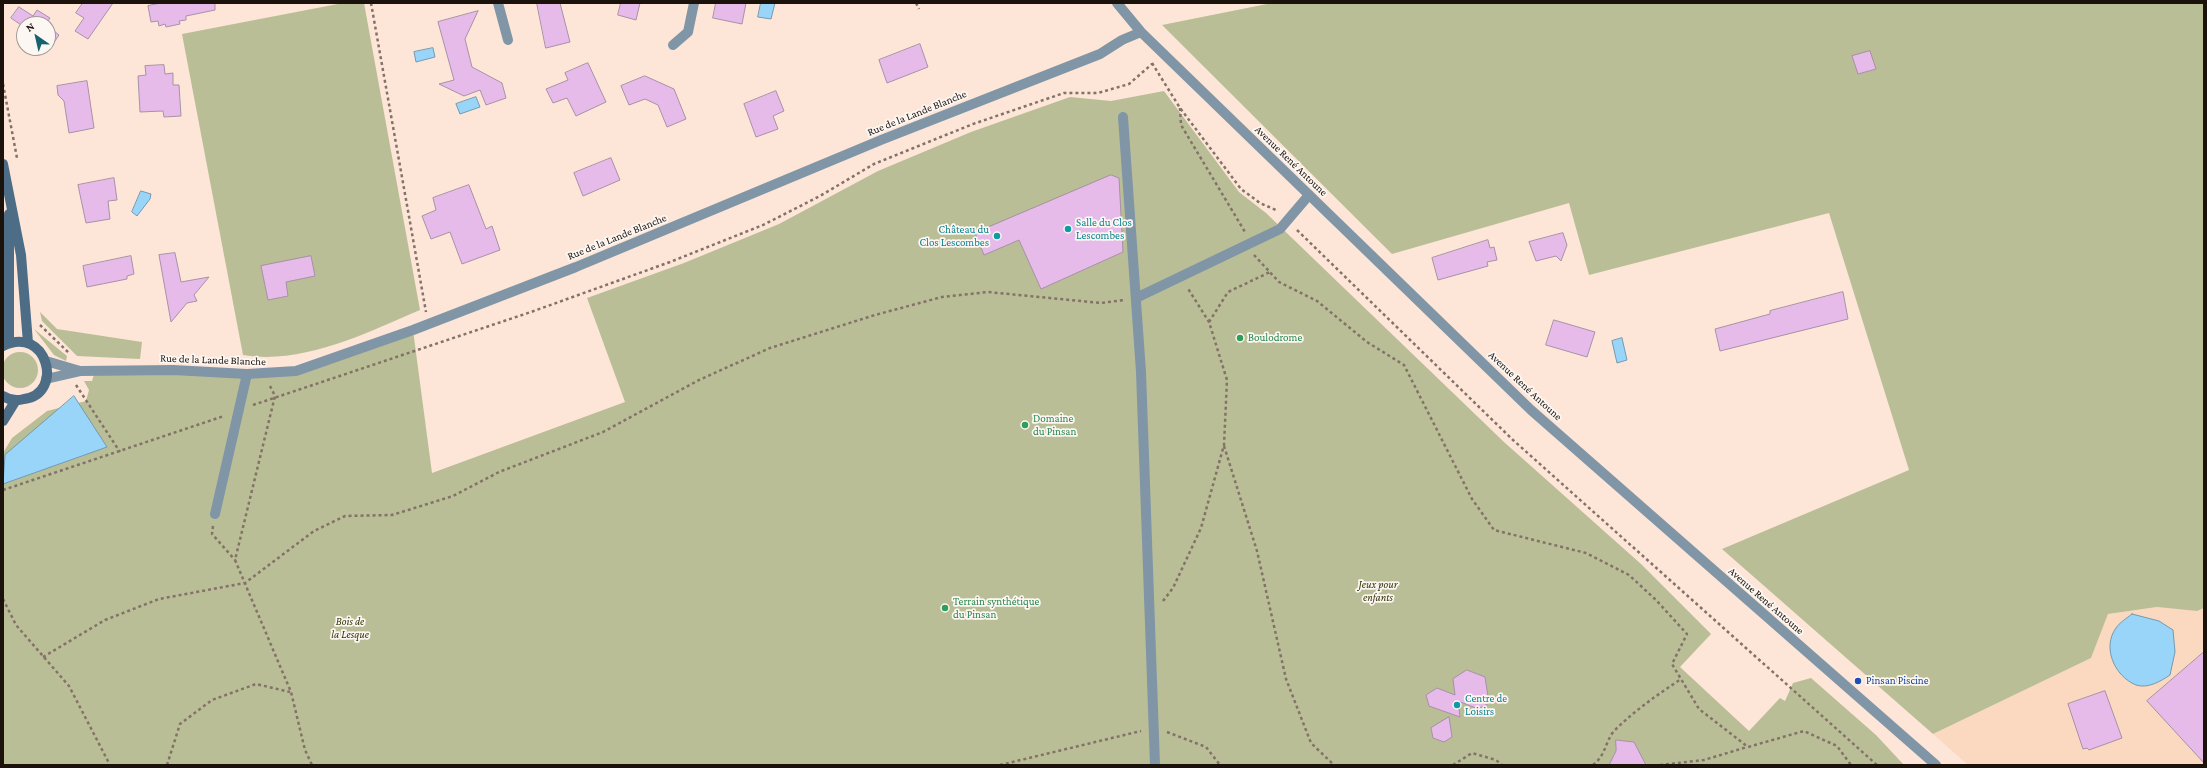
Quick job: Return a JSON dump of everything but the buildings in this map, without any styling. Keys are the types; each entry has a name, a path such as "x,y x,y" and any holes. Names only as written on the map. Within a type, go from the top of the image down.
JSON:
{"street":[{"path":"498,3 508,40"},
{"path":"673,45 688,32 694,3"},
{"name":"Avenue René Antoune","path":"1117,3 1141,32 1531,410 1936,765"},
{"name":"Rue de la Lande Blanche","path":"46,379 78,374 173,370 248,374 296,371 429,324 576,267 881,140 1100,54 1122,40 1141,32"},
{"path":"1124,117 1141,372 1155,765"},
{"path":"3,164 21,255 28,343"},
{"path":"1136,298 1252,244 1280,229 1309,195"},
{"path":"3,396 16,400 26,399 35,395 42,388 46,379 46,362 40,351 28,343 22,342 6,344 9,196"},
{"name":"Rue de la Lande Blanche","path":"46,362 78,374"},
{"path":"215,514 248,374"},
{"path":"3,422 16,400"}],"path":[{"path":"371,3 429,324"},
{"path":"916,3 919,9"},
{"path":"1150,58 1152,64 1180,108 1241,189 1260,203 1279,212 1513,440 1877,765"},
{"path":"3,490 120,452 275,396 531,312 670,262 763,225 820,196 874,164 973,124 1064,93 1098,93 1129,84 1152,64"},
{"path":"1180,108 1181,125 1252,244 1252,252 1279,282 1317,301 1367,342 1404,365 1472,499 1494,530 1586,554 1629,575 1656,600 1687,634 1672,664 1699,709 1748,747"},
{"path":"1209,322 1228,292 1270,272"},
{"path":"1150,618 1173,588 1201,528 1224,446 1227,380 1209,322 1181,277"},
{"path":"43,657 105,620 159,599 245,583 314,530 345,516 392,515 453,496 499,472 603,432 699,380 770,348 875,315 942,297 988,292 1101,303 1136,298"},
{"path":"78,374 76,385 120,452"},
{"path":"235,560 275,396 265,374"},
{"path":"1224,446 1257,551 1286,679 1311,743 1334,765"},
{"path":"215,514 212,534 235,560 245,583 291,692 306,750 312,765"},
{"path":"3,599 16,625 69,686 110,765"},
{"path":"1593,765 1602,758 1613,733 1648,701 1681,679"},
{"path":"168,765 180,724 212,700 256,684 291,692"},
{"path":"1000,765 1153,727 1206,747 1220,765"},
{"path":"1660,765 1704,760 1804,731 1837,746 1851,765"},
{"path":"1453,765 1472,753 1496,760 1502,765"}],"shaded area":[{"path":"2157,607 2197,611 2204,608 2204,765 1968,765 1933,734 2091,658 2108,614"}],"green space":[{"path":"343,3 364,3 420,310 356,337 311,351 266,357 243,355 182,34"},
{"path":"1272,3 2204,3 2204,608 2197,611 2157,607 2108,614 2091,658 1933,734 1722,549 1909,470 1829,213 1589,275 1569,203 1392,254 1162,25"},
{"name":"Domaine du Pinsan","path":"1164,91 1239,192 1266,213 1504,442 1641,564 1711,634 1680,667 1749,731 1780,698 1785,701 1793,683 1811,678 1876,735 1904,765 3,765 3,453 12,438 47,411 86,401 89,390 84,381 92,381 96,368 296,371 413,330 432,473 625,402 587,298 684,263 779,224 878,171 971,132 1070,97 1111,101"},
{"path":"40,312 57,329 142,342 140,359 77,356 42,321"},
{"path":"34,329 67,356 66,361 54,355"},
{"path":"20,352 30,355 35,360 38,370 35,380 30,385 20,388 10,385 5,380 2,370 5,360 10,355"}],"water":[{"path":"761,3 775,3 771,19 758,17"},
{"path":"433,48 435,57 416,62 414,52"},
{"path":"476,97 480,107 460,114 456,104"},
{"path":"141,191 151,194 150,199 137,216 132,212"},
{"path":"1622,338 1627,360 1617,363 1612,341"},
{"path":"74,396 107,447 3,484 5,455"},
{"path":"2132,614 2159,621 2173,630 2175,652 2170,675 2150,685 2141,686 2128,681 2116,668 2112,660 2110,644 2112,636 2121,622"}],"place":[{"name":"Salle du Clos Lescombes","path":"1068,229"},
{"name":"Château du Clos Lescombes","path":"997,236"},
{"name":"Boulodrome","path":"1240,338"},
{"name":"Domaine du Pinsan","path":"1025,425"},
{"name":"Terrain synthétique du Pinsan","path":"945,608"},
{"name":"Pinsan Piscine","path":"1858,681"},
{"name":"Centre de Loisirs","path":"1457,705"}],"park label":[{"name":"Jeux pour enfants","path":"1378,591"},
{"name":"Bois de la Lesque","path":"350,628"}]}
